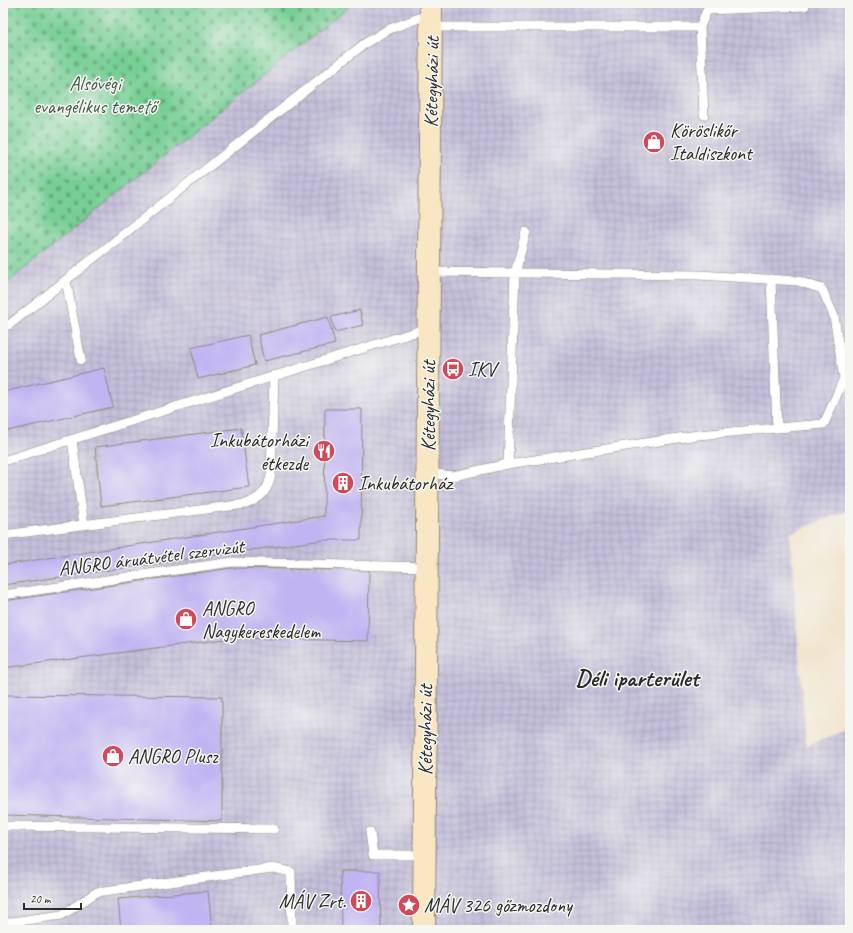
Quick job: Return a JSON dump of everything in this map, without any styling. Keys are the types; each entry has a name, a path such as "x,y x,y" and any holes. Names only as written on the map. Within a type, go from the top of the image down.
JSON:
{"street":[{"name":"Kétegyházi út","path":"424,930 431,14"}],"lane":[{"path":"704,115 700,27 707,10 806,6"},
{"path":"9,325 364,44 387,30 431,14 700,27"},
{"path":"508,464 515,273 526,232"},
{"path":"427,473 453,476 508,464 698,435 824,424 844,378 834,316 822,289 798,281 699,275 429,272"},
{"path":"770,279 777,428"},
{"path":"66,280 82,360"},
{"path":"3,461 428,328"},
{"path":"3,535 246,504 256,500 265,493 271,475 274,375"},
{"path":"72,440 84,525"},
{"name":"ANGRO áruátvétel szervizút","path":"3,595 232,562 375,565 427,568"},
{"path":"3,826 274,829"},
{"path":"370,832 373,855 425,855"},
{"path":"3,927 11,922 62,915 97,892 273,868 291,872 292,930"}],"shaded area":[{"name":"Déli iparterület","path":"353,3 850,3 850,510 790,533 806,746 850,727 850,930 3,930 3,286"}],"green space":[{"name":"Alsóvégi evangélikus temető","path":"3,3 353,3 3,286"}],"building":[{"path":"360,310 363,325 335,332 331,317"},
{"path":"328,317 335,344 264,361 258,335"},
{"path":"248,335 255,365 198,379 191,348"},
{"path":"104,368 113,407 3,432 3,392"},
{"path":"325,409 362,409 361,540 323,540 3,585 3,565 324,516"},
{"path":"241,428 249,487 101,506 95,447"},
{"name":"ANGRO Nagykereskedelem","path":"231,568 369,570 368,641 232,638 3,668 3,601"},
{"name":"ANGRO Plusz","path":"3,695 222,697 222,821 3,815"},
{"name":"MÁV Zrt.","path":"340,871 380,871 381,930 341,930"},
{"path":"208,891 212,930 121,930 118,899"}],"place":[{"name":"Köröslikőr Italdiszkont","path":"654,142"},
{"name":"IKV","path":"453,369"},
{"name":"Inkubátorházi étkezde","path":"324,451"},
{"name":"Inkubátorház","path":"343,483"},
{"name":"ANGRO Nagykereskedelem","path":"186,619"},
{"name":"ANGRO Plusz","path":"113,756"},
{"name":"MÁV Zrt.","path":"361,901"},
{"name":"MÁV 326 gőzmozdony","path":"409,905"}],"district":[{"name":"Déli iparterület","path":"637,678"}]}
